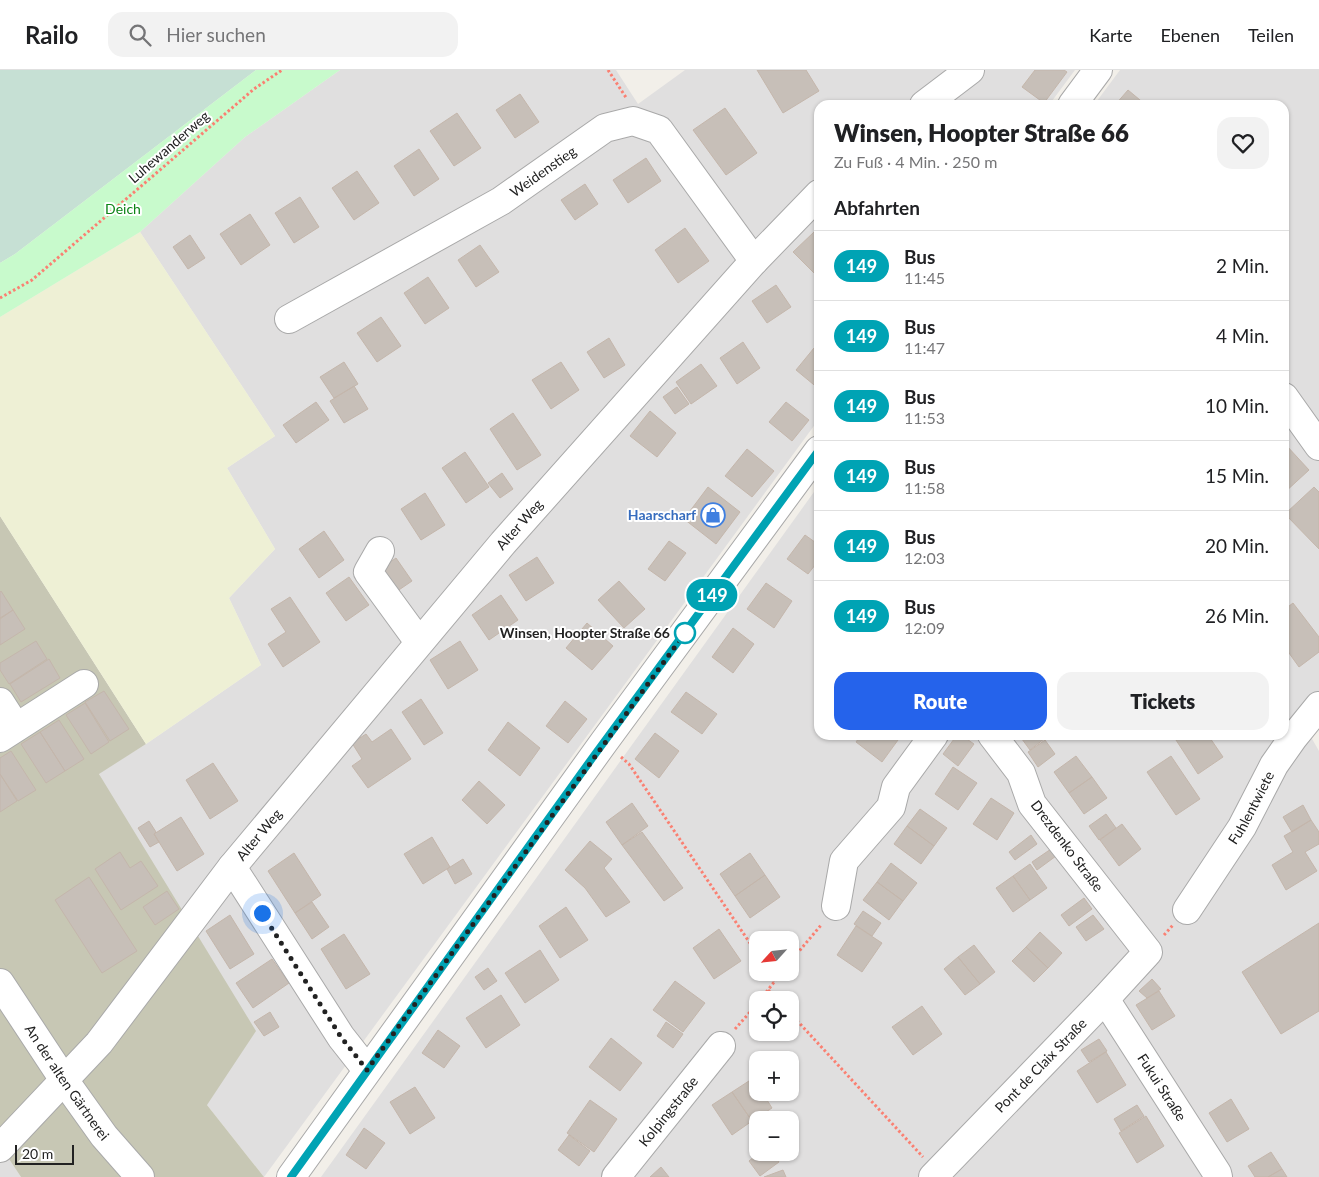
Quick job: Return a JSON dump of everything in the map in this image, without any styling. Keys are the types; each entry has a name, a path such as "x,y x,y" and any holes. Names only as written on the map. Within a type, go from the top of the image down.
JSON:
{"street":[{"path":"931,100 970,70"},
{"path":"1076,100 1098,70"},
{"path":"633,121 659,130 754,261"},
{"name":"Weidenstieg","path":"290,319 501,201 605,128 633,121"},
{"name":"Alter Weg","path":"0,1148 99,1043 232,867 503,543 754,261 814,199"},
{"path":"1289,403 1319,446"},
{"path":"291,1177 604,742 814,457"},
{"path":"380,551 368,572 419,642"},
{"path":"0,702 8,732 84,684"},
{"name":"Fuhlentwiete","path":"1187,910 1242,827 1274,765 1319,706"},
{"path":"836,906 844,861 891,807 896,787 930,740"},
{"name":"Drezdenko Straße","path":"996,740 1021,773 1032,804 1148,952"},
{"name":"Alter Weg","path":"232,867 341,1037 367,1070"},
{"name":"Pont de Claix Straße","path":"936,1173 1105,999 1148,952"},
{"name":"An der alten Gärtnerei","path":"0,982 64,1080 104,1136 140,1177"},
{"name":"Fukui Straße","path":"1105,999 1218,1177"},
{"name":"Kolpingstraße","path":"616,1177 721,1046"}],"path":[{"name":"Luhewanderweg","path":"0,298 32,280 254,89 282,70"},
{"path":"608,70 626,98 633,121"},
{"path":"604,742 629,764 749,942"},
{"path":"799,951 836,906"},
{"path":"1148,952 1187,910"},
{"path":"768,990 775,981"},
{"path":"721,1046 749,1013"},
{"path":"799,1024 936,1173"}],"shaded area":[{"path":"0,70 256,70 15,254 0,263"},
{"path":"340,70 616,70 638,104 685,70 1075,70 1053,100 814,100 814,426 264,1177 207,1105 99,773 146,744 261,665 229,598 275,549 227,468 275,436 140,232 245,137"},
{"path":"1120,70 1319,70 1319,694 1300,718 1319,751 1319,1177 321,1177 814,492 814,740 1289,740 1289,100 1098,100"},
{"path":"140,232 275,436 227,468 275,549 229,598 261,665 146,744 0,516 0,317"},
{"path":"0,516 146,744 99,774 256,1031 207,1105 264,1177 21,1177 9,1159 0,1153"},
{"path":"0,1153 9,1159 21,1177 0,1177"}],"green space":[{"name":"Deich","path":"256,70 340,70 245,137 140,232 0,317 0,263 15,254"}],"building":[{"path":"757,70 806,70 819,91 783,113"},
{"path":"1035,70 1064,70 1067,72 1046,100 1040,100 1022,87"},
{"path":"1128,90 1140,100 1119,100"},
{"path":"520,94 539,122 515,138 496,110"},
{"path":"725,108 757,153 726,175 693,130"},
{"path":"457,113 481,148 454,166 430,131"},
{"path":"419,149 439,179 414,196 394,166"},
{"path":"646,158 661,181 628,203 613,180"},
{"path":"357,171 379,203 354,220 332,188"},
{"path":"585,184 598,204 575,220 561,200"},
{"path":"300,197 319,227 294,243 275,213"},
{"path":"250,214 270,245 241,265 220,234"},
{"path":"685,228 709,261 678,283 655,250"},
{"path":"814,232 814,273 793,252"},
{"path":"190,235 205,258 188,269 173,247"},
{"path":"480,245 499,272 476,287 458,260"},
{"path":"428,277 449,308 425,324 404,293"},
{"path":"776,285 791,307 767,323 752,301"},
{"path":"381,317 401,346 377,362 357,333"},
{"path":"609,338 625,365 604,378 587,352"},
{"path":"743,342 760,368 737,384 720,358"},
{"path":"814,348 814,385 796,370"},
{"path":"344,362 358,384 334,398 320,377"},
{"path":"561,362 579,390 551,409 532,380"},
{"path":"701,364 717,386 691,404 676,382"},
{"path":"354,386 368,409 344,423 330,401"},
{"path":"677,387 689,404 675,414 663,397"},
{"path":"316,402 329,420 296,443 283,425"},
{"path":"786,402 809,420 792,441 769,422"},
{"path":"650,411 676,433 657,457 630,436"},
{"path":"513,413 541,455 517,470 490,429"},
{"path":"1289,448 1309,470 1289,488"},
{"path":"747,449 774,471 752,497 725,476"},
{"path":"465,452 489,487 466,503 442,468"},
{"path":"502,473 513,489 500,498 488,483"},
{"path":"708,487 740,512 716,544 684,519"},
{"path":"1314,487 1319,492 1319,549 1289,518 1289,510"},
{"path":"425,493 445,525 421,540 401,509"},
{"path":"324,531 344,560 319,578 299,549"},
{"path":"805,535 814,541 814,566 808,574 787,559"},
{"path":"669,541 686,553 665,581 648,569"},
{"path":"537,557 554,583 526,601 509,575"},
{"path":"396,558 412,581 390,596 374,573"},
{"path":"349,577 369,605 346,621 326,593"},
{"path":"619,581 645,609 624,628 598,600"},
{"path":"766,583 792,601 774,628 747,609"},
{"path":"0,592 13,610 0,618"},
{"path":"501,595 518,620 489,640 472,615"},
{"path":"290,597 320,642 283,667 268,644 286,632 271,609"},
{"path":"1293,603 1319,637 1319,652 1299,667 1289,653 1289,606"},
{"path":"13,610 25,629 0,645 0,619"},
{"path":"587,623 613,646 592,670 566,648"},
{"path":"733,628 754,644 733,673 712,657"},
{"path":"36,641 47,659 9,684 0,670 0,663"},
{"path":"460,641 478,670 448,689 430,660"},
{"path":"49,659 60,678 21,702 10,684"},
{"path":"104,691 129,729 110,741 85,702"},
{"path":"686,692 717,714 702,734 671,712"},
{"path":"421,699 443,733 424,745 402,712"},
{"path":"565,701 587,719 568,743 546,726"},
{"path":"85,703 109,742 91,754 66,715"},
{"path":"59,720 84,759 65,771 40,732"},
{"path":"508,722 540,748 520,776 488,750"},
{"path":"391,729 411,759 368,788 352,766 362,759 352,743 366,734 372,742"},
{"path":"40,732 65,771 46,783 21,744"},
{"path":"655,733 679,751 659,778 635,759"},
{"path":"857,740 898,740 882,762 856,742"},
{"path":"953,740 968,740 974,744 958,766 943,754"},
{"path":"1023,740 1043,740 1030,750"},
{"path":"1045,740 1055,754 1038,767 1028,752"},
{"path":"1176,740 1211,740 1223,757 1198,774"},
{"path":"11,751 36,790 18,801 0,774 0,758"},
{"path":"1076,756 1092,777 1069,793 1054,772"},
{"path":"1171,756 1200,799 1176,815 1147,772"},
{"path":"213,763 238,801 210,819 186,780"},
{"path":"953,767 977,783 958,810 935,794"},
{"path":"0,774 17,801 0,812"},
{"path":"1092,777 1107,798 1084,814 1069,793"},
{"path":"479,781 505,805 487,824 462,800"},
{"path":"991,798 1014,813 997,840 973,824"},
{"path":"632,803 648,826 622,845 606,822"},
{"path":"1303,805 1311,820 1292,832 1283,817"},
{"path":"920,809 947,828 934,846 907,826"},
{"path":"1106,814 1116,828 1099,840 1089,826"},
{"path":"181,817 204,854 177,871 154,834"},
{"path":"1311,820 1319,832 1319,844 1305,852 1317,871 1286,890 1272,865 1293,852 1284,836"},
{"path":"149,821 156,832 154,834 159,842 150,847 138,828"},
{"path":"1122,824 1141,849 1119,866 1100,840"},
{"path":"907,826 934,846 921,864 894,844"},
{"path":"642,832 683,888 664,901 622,845"},
{"path":"1031,835 1037,844 1015,860 1009,852"},
{"path":"432,837 450,867 423,884 404,854"},
{"path":"590,841 612,859 604,868 630,902 606,917 585,888 565,870"},
{"path":"1051,849 1056,856 1037,870 1032,862"},
{"path":"120,852 130,868 141,861 158,886 121,910 95,869"},
{"path":"294,853 321,895 295,913 268,871"},
{"path":"750,853 765,875 735,896 720,874"},
{"path":"463,859 472,874 455,884 447,869"},
{"path":"891,863 917,883 903,901 877,882"},
{"path":"1030,864 1047,888 1030,900 1013,876"},
{"path":"765,875 780,897 750,918 735,896"},
{"path":"1013,876 1030,900 1013,912 996,888"},
{"path":"89,877 137,951 102,973 55,900"},
{"path":"877,882 903,901 889,920 863,900"},
{"path":"167,891 179,909 155,925 143,907"},
{"path":"1084,898 1092,909 1069,926 1061,915"},
{"path":"312,902 329,927 312,939 295,913"},
{"path":"566,907 588,940 560,958 539,926"},
{"path":"863,911 881,923 872,936 854,924"},
{"path":"230,915 254,954 230,969 206,931"},
{"path":"1093,915 1104,929 1086,941 1076,927"},
{"path":"1319,923 1319,1011 1281,1034 1242,972"},
{"path":"856,926 882,943 862,972 837,955"},
{"path":"719,929 741,961 714,979 693,948"},
{"path":"1040,932 1062,953 1048,968 1026,947"},
{"path":"344,934 370,974 346,989 321,949"},
{"path":"974,945 995,972 980,984 958,957"},
{"path":"1026,947 1048,968 1034,982 1012,961"},
{"path":"540,950 559,980 525,1003 505,973"},
{"path":"958,957 980,984 965,995 944,969"},
{"path":"272,959 289,983 253,1008 236,983"},
{"path":"488,968 497,981 484,990 475,977"},
{"path":"1152,979 1161,989 1147,998 1139,991"},
{"path":"675,981 705,1003 683,1032 653,1010"},
{"path":"1159,991 1175,1016 1152,1030 1136,1005"},
{"path":"501,995 520,1025 486,1048 466,1018"},
{"path":"922,1006 942,1034 913,1055 892,1027"},
{"path":"270,1012 279,1027 264,1036 254,1022"},
{"path":"666,1022 683,1034 673,1048 657,1036"},
{"path":"438,1030 460,1046 444,1068 422,1053"},
{"path":"611,1038 642,1063 620,1091 589,1067"},
{"path":"1099,1039 1107,1051 1089,1062 1081,1050"},
{"path":"1106,1052 1126,1085 1097,1103 1077,1071"},
{"path":"749,1081 749,1101 768,1101 772,1108 767,1111 749,1111 749,1117 732,1092"},
{"path":"415,1087 435,1118 410,1134 390,1102"},
{"path":"732,1092 749,1117 749,1123 732,1135 712,1105"},
{"path":"1231,1099 1249,1129 1227,1142 1209,1113"},
{"path":"590,1100 617,1119 594,1152 567,1133"},
{"path":"1137,1105 1144,1116 1121,1131 1114,1119"},
{"path":"1146,1116 1164,1146 1137,1163 1119,1133"},
{"path":"364,1128 385,1143 366,1169 346,1155"},
{"path":"569,1135 590,1151 579,1166 558,1150"},
{"path":"1271,1152 1282,1169 1268,1177 1255,1177 1248,1166"},
{"path":"749,1161 778,1161 779,1162 760,1176"},
{"path":"661,1167 669,1177 650,1177"},
{"path":"1282,1169 1287,1177 1268,1177"},
{"path":"783,1170 786,1177 764,1177"}],"bus line":[{"name":"149","path":"291,1177 593,757 814,457"}],"place":[{"name":"Haarscharf","path":"713,515"},
{"name":"Winsen, Hoopter Straße 66","path":"685,633"}],"route":[{"path":"262,913 341,1037 367,1070 685,633"}]}
